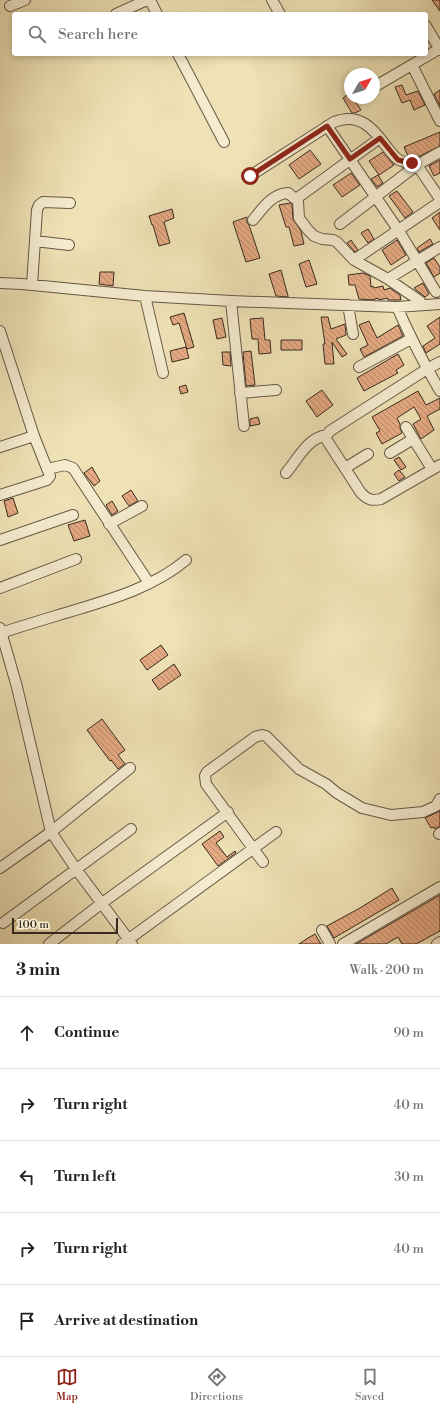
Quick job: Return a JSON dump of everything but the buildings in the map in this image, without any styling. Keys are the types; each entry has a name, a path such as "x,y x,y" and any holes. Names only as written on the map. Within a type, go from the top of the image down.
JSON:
{"street":[{"path":"10,6 25,0"},
{"path":"121,12 148,0 156,12"},
{"path":"272,0 279,12"},
{"path":"380,84 440,50 428,29"},
{"path":"179,56 224,142"},
{"path":"412,65 439,116"},
{"path":"250,176 327,126 339,120 358,120 370,126 398,160 418,164"},
{"path":"327,126 438,291 410,305"},
{"path":"296,199 380,138"},
{"path":"340,224 418,164 440,152"},
{"path":"354,260 440,201 418,164"},
{"path":"253,220 268,201 280,193 288,193 296,199 299,218 314,236 322,239 329,238 337,242 354,260 388,279 420,301"},
{"path":"32,285 37,210 39,205 43,202 70,203"},
{"path":"35,242 68,245"},
{"path":"388,279 440,247"},
{"path":"0,283 145,296 231,301 397,307 440,304"},
{"path":"145,296 163,373"},
{"path":"231,301 244,426"},
{"path":"348,305 353,334"},
{"path":"397,307 411,339 440,391"},
{"path":"0,331 34,436 50,476 47,480 0,495"},
{"path":"359,367 411,339"},
{"path":"406,427 436,467 381,499 373,501 367,499 361,493 326,440 327,435 330,431 440,362"},
{"path":"240,393 276,390"},
{"path":"286,473 304,449 321,436 327,435"},
{"path":"0,447 34,436"},
{"path":"390,453 414,439"},
{"path":"345,468 368,454"},
{"path":"47,469 65,466 73,468 149,583"},
{"path":"109,524 142,506"},
{"path":"0,540 73,515"},
{"path":"0,588 76,560"},
{"path":"186,560 174,570 131,592 104,602 1,630 17,687 51,832 128,942 276,832"},
{"path":"263,862 228,812 206,784 205,776 207,772 255,737 262,735 271,740 299,769 326,784 337,793 362,808 391,815 423,812 436,806 440,799"},
{"path":"0,868 51,832 130,768"},
{"path":"48,944 228,812"},
{"path":"3,923 131,829"},
{"path":"343,944 440,887"},
{"path":"322,930 330,944"}],"route":[{"path":"250,176 327,126 350,159 380,138 398,160 412,163"}]}
